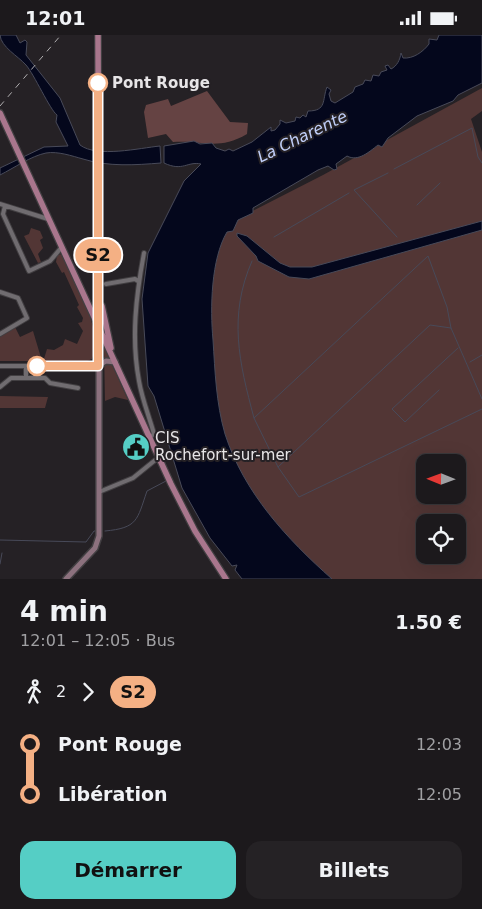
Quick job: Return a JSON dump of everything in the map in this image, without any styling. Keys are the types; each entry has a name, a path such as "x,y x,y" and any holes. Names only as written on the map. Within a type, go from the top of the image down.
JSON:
{"main road":[{"path":"66,579 95,548 100,536 98,35"},
{"path":"0,113 159,457 195,531 226,579"},
{"path":"99,293 109,341 119,371"},
{"path":"87,304 94,304 99,301"},
{"path":"98,366 106,361 115,362"}],"street":[{"path":"48,219 2,205 3,214 29,271 50,261 61,247"},
{"path":"144,253 138,281 134,336 139,383 154,434 150,437"},
{"path":"106,284 135,279 138,281"},
{"path":"0,292 18,299 27,319 0,333"},
{"path":"0,366 98,366"},
{"path":"26,366 26,378"},
{"path":"0,387 11,378 45,378 50,383 78,388"},
{"path":"99,492 133,478 159,457"}],"shaded area":[{"path":"482,88 482,111 471,119 482,152 482,579 319,579 239,496 196,314 225,225 323,175"},
{"path":"207,91 230,122 248,123 247,134 227,142 210,144 173,142 166,134 148,138 144,112 146,105 168,99 171,106"},
{"path":"31,228 40,231 43,238 40,240 43,248 38,254 41,262 38,263 24,236 29,234"},
{"path":"62,254 86,306 94,334 95,347 92,359 85,362 43,362 47,349 54,350 63,345 65,339 77,344 83,331 78,323 82,322 83,318 77,307 79,305 64,272 62,273 56,262 57,255"},
{"path":"15,327 20,337 33,331 42,361 0,361 0,336"},
{"path":"104,347 128,400 115,397 105,401"},
{"path":"0,396 48,397 45,408 0,408"}],"water":[{"path":"0,35 16,35 20,43 25,40 27,42 26,55 60,98 80,145 87,149 108,152 160,146 161,163 112,164 93,162 65,154 46,153 34,157 0,175 0,168 44,147 68,146 56,122 57,115 26,65 3,43"},
{"name":"La Charente","path":"439,35 482,35 482,83 458,95 453,101 417,116 388,138 382,147 378,145 359,157 351,158 347,156 336,164 337,169 334,170 328,166 318,170 253,208 253,213 238,220 233,231 227,232 222,243 213,284 212,327 216,387 225,434 243,476 269,514 299,548 332,579 242,579 235,570 237,565 232,566 210,538 182,488 154,396 148,386 142,299 148,253 184,181 201,164 170,166 164,163 164,146 194,141 200,144 212,143 216,148 233,151 252,142 271,127 271,131 275,130 280,124 280,120 286,123 295,121 296,117 300,118 303,115 306,117 308,111 314,111 321,107 327,87 331,90 329,94 331,101 335,103 353,92 355,87 363,84 365,80 371,81 373,75 379,76 381,72 387,70 385,66 388,65 391,69 393,68 398,63 401,53 403,58 414,56 427,47 429,39 437,40"},
{"path":"482,221 482,230 309,279 289,277 258,261 256,256 237,236 237,233 247,236 280,263 290,267 312,267"}],"waterway":[{"path":"394,169 472,128 478,157 482,163"},
{"path":"388,173 354,190 397,237"},
{"path":"417,205 440,183"},
{"path":"274,237 349,193"},
{"path":"278,467 254,418 428,256 447,307 451,328"},
{"path":"252,261 240,301 238,339 244,378 254,418"},
{"path":"482,399 451,328 430,325 278,467 299,497 482,409"},
{"path":"439,390 405,422 392,409 458,348"},
{"path":"470,362 482,355"},
{"path":"105,531 124,528 135,521 147,491 166,481"},
{"path":"0,540 86,542 96,531"},
{"path":"0,564 2,553"}],"railway":[{"path":"0,106 61,35"}],"bus line":[{"name":"S2","path":"37,366 98,366 98,83"}],"place":[{"name":"Pont Rouge","path":"98,83"},
{"name":"CIS Rochefort-sur-mer","path":"136,447"}]}
